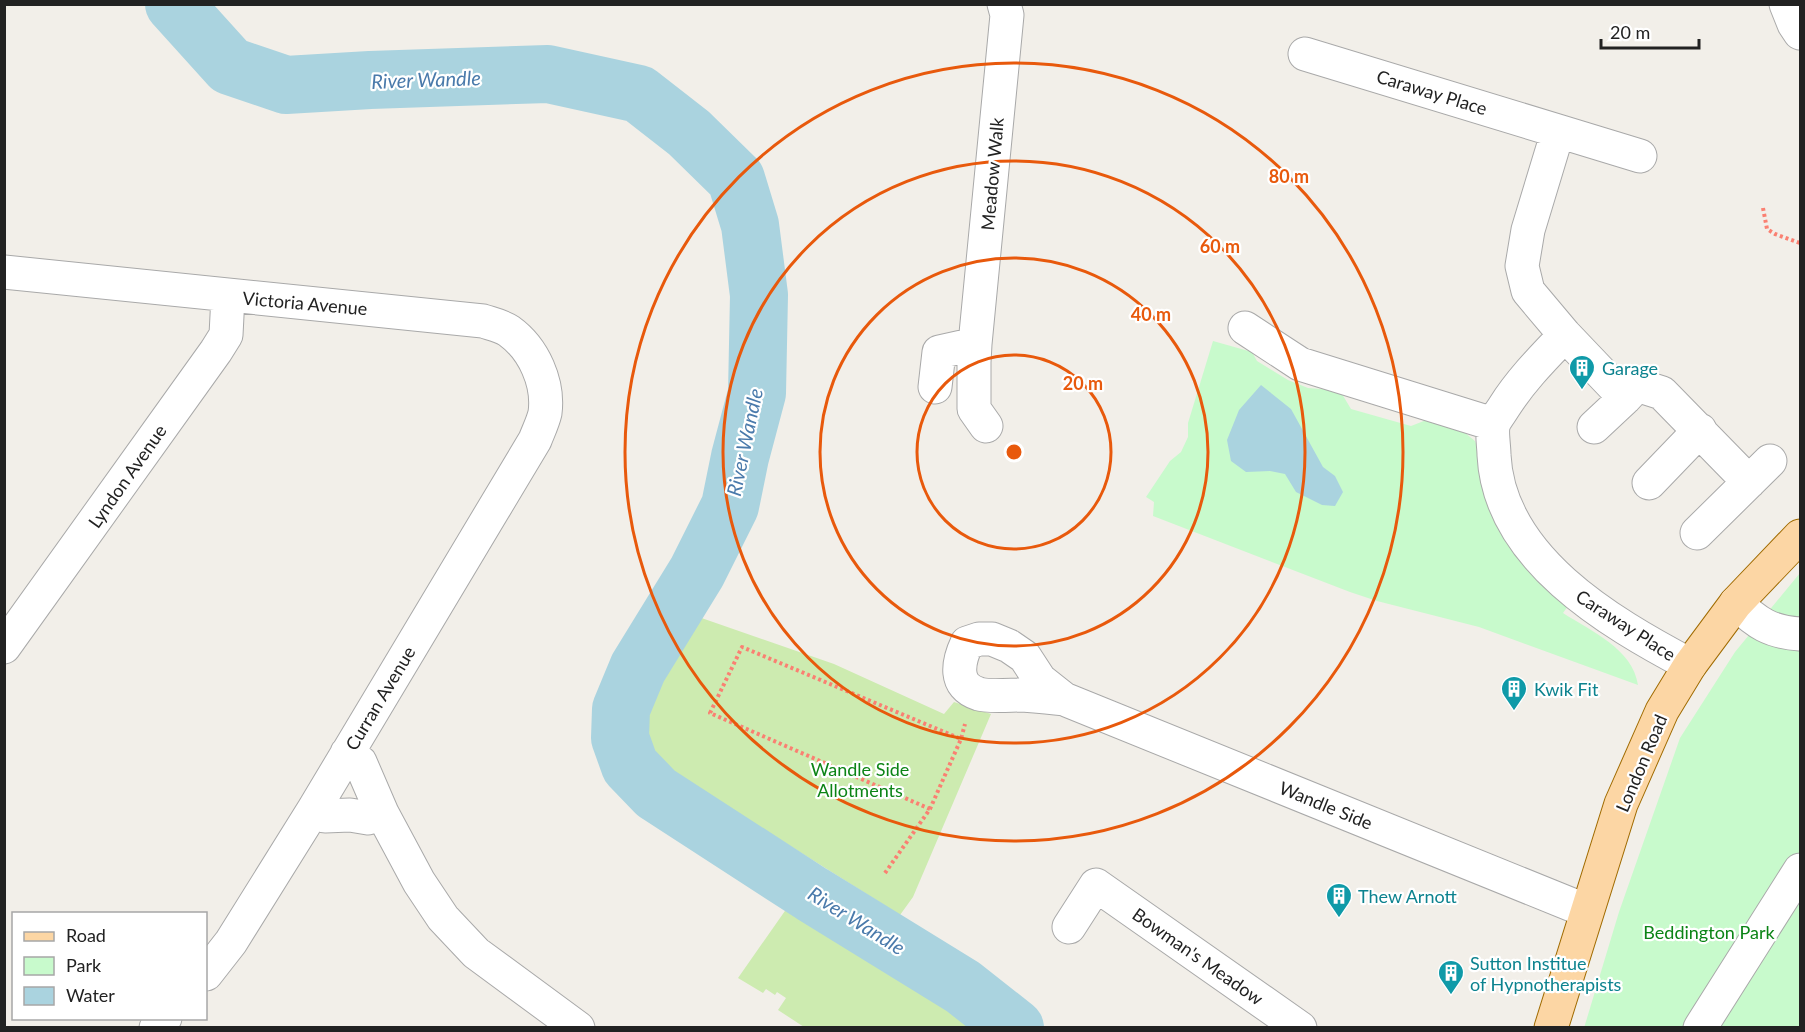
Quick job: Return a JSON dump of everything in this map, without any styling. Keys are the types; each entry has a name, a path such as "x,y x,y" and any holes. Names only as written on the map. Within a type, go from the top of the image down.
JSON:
{"main road":[{"name":"London Road","path":"1551,1028 1621,804 1662,711 1690,665 1736,603 1800,536"}],"street":[{"name":"Meadow Walk","path":"986,426 974,409 974,362 1007,15 1004,4"},
{"path":"1786,4 1800,33"},
{"name":"Caraway Place","path":"1305,54 1640,156"},
{"path":"1558,131 1528,230 1522,266 1528,291 1565,335 1625,398"},
{"name":"Victoria Avenue","path":"4,272 483,321 507,330 523,343 537,364 545,394 545,415"},
{"name":"Lyndon Avenue","path":"4,648 216,351 226,335 228,296"},
{"path":"1245,328 1300,364 1493,424 1516,388 1565,335"},
{"path":"935,387 939,352 975,344"},
{"path":"1594,427 1637,385 1662,393 1700,430 1759,472 1697,533"},
{"name":"Curran Avenue","path":"207,973 231,942 314,809 535,440 545,415"},
{"name":"Caraway Place","path":"1493,424 1495,468 1506,505 1527,544 1577,596 1645,641 1690,665"},
{"path":"1650,483 1700,430"},
{"path":"1736,603 1756,621 1786,633 1800,634"},
{"name":"Wandle Side","path":"1064,699 975,692 964,685 959,671 961,656 967,643 979,639 992,639 1009,646 1026,657 1040,680 1064,699 1587,911"},
{"path":"347,753 360,762 382,813 419,882 443,918 476,953 578,1028"},
{"path":"314,809 325,816 350,815 368,818 382,813"},
{"path":"1700,1028 1800,870"},
{"name":"Bowman's Meadow","path":"1069,927 1087,879 1300,1028"}],"path":[{"path":"1763,208 1767,229 1800,243"},
{"path":"930,809 710,713 742,647 961,739"},
{"path":"885,873 930,809 961,739 975,692"}],"green space":[{"path":"1213,341 1252,352 1257,361 1288,380 1308,388 1334,390 1342,394 1351,409 1411,426 1429,419 1459,428 1475,441 1481,458 1568,606 1563,613 1598,634 1619,651 1628,661 1638,685 1479,627 1350,592 1153,516 1154,502 1146,497 1170,461 1181,452 1188,437 1188,423"},
{"name":"Beddington Park","path":"1800,573 1800,1027 1584,1028 1619,912 1680,738 1735,652"},
{"name":"Wandle Side Allotments","path":"690,614 834,664 944,714 954,702 991,714 913,897 900,915 658,763 642,745 636,735 634,723 636,713 648,685"},
{"path":"794,898 879,952 984,1027 804,1027 778,1010 786,998 766,989 763,993 738,978"}],"water":[{"path":"1261,385 1291,409 1323,467 1335,476 1343,492 1335,506 1322,505 1296,492 1285,474 1270,471 1246,472 1231,461 1227,440 1239,410"}],"waterway":[{"name":"River Wandle","path":"174,4 230,66 286,85 548,74 639,94 689,133 736,179 750,225 759,295 757,393 730,506 697,572 638,668 621,709 620,738 630,766 656,793 812,894 963,987 1015,1028"},
{"path":"982,1028 992,1010"}],"place":[{"name":"Garage","path":"1582,391"},
{"name":"Kwik Fit","path":"1514,712"},
{"name":"Thew Arnott","path":"1339,919"},
{"name":"Sutton Institue of Hypnotherapists","path":"1451,996"}]}
